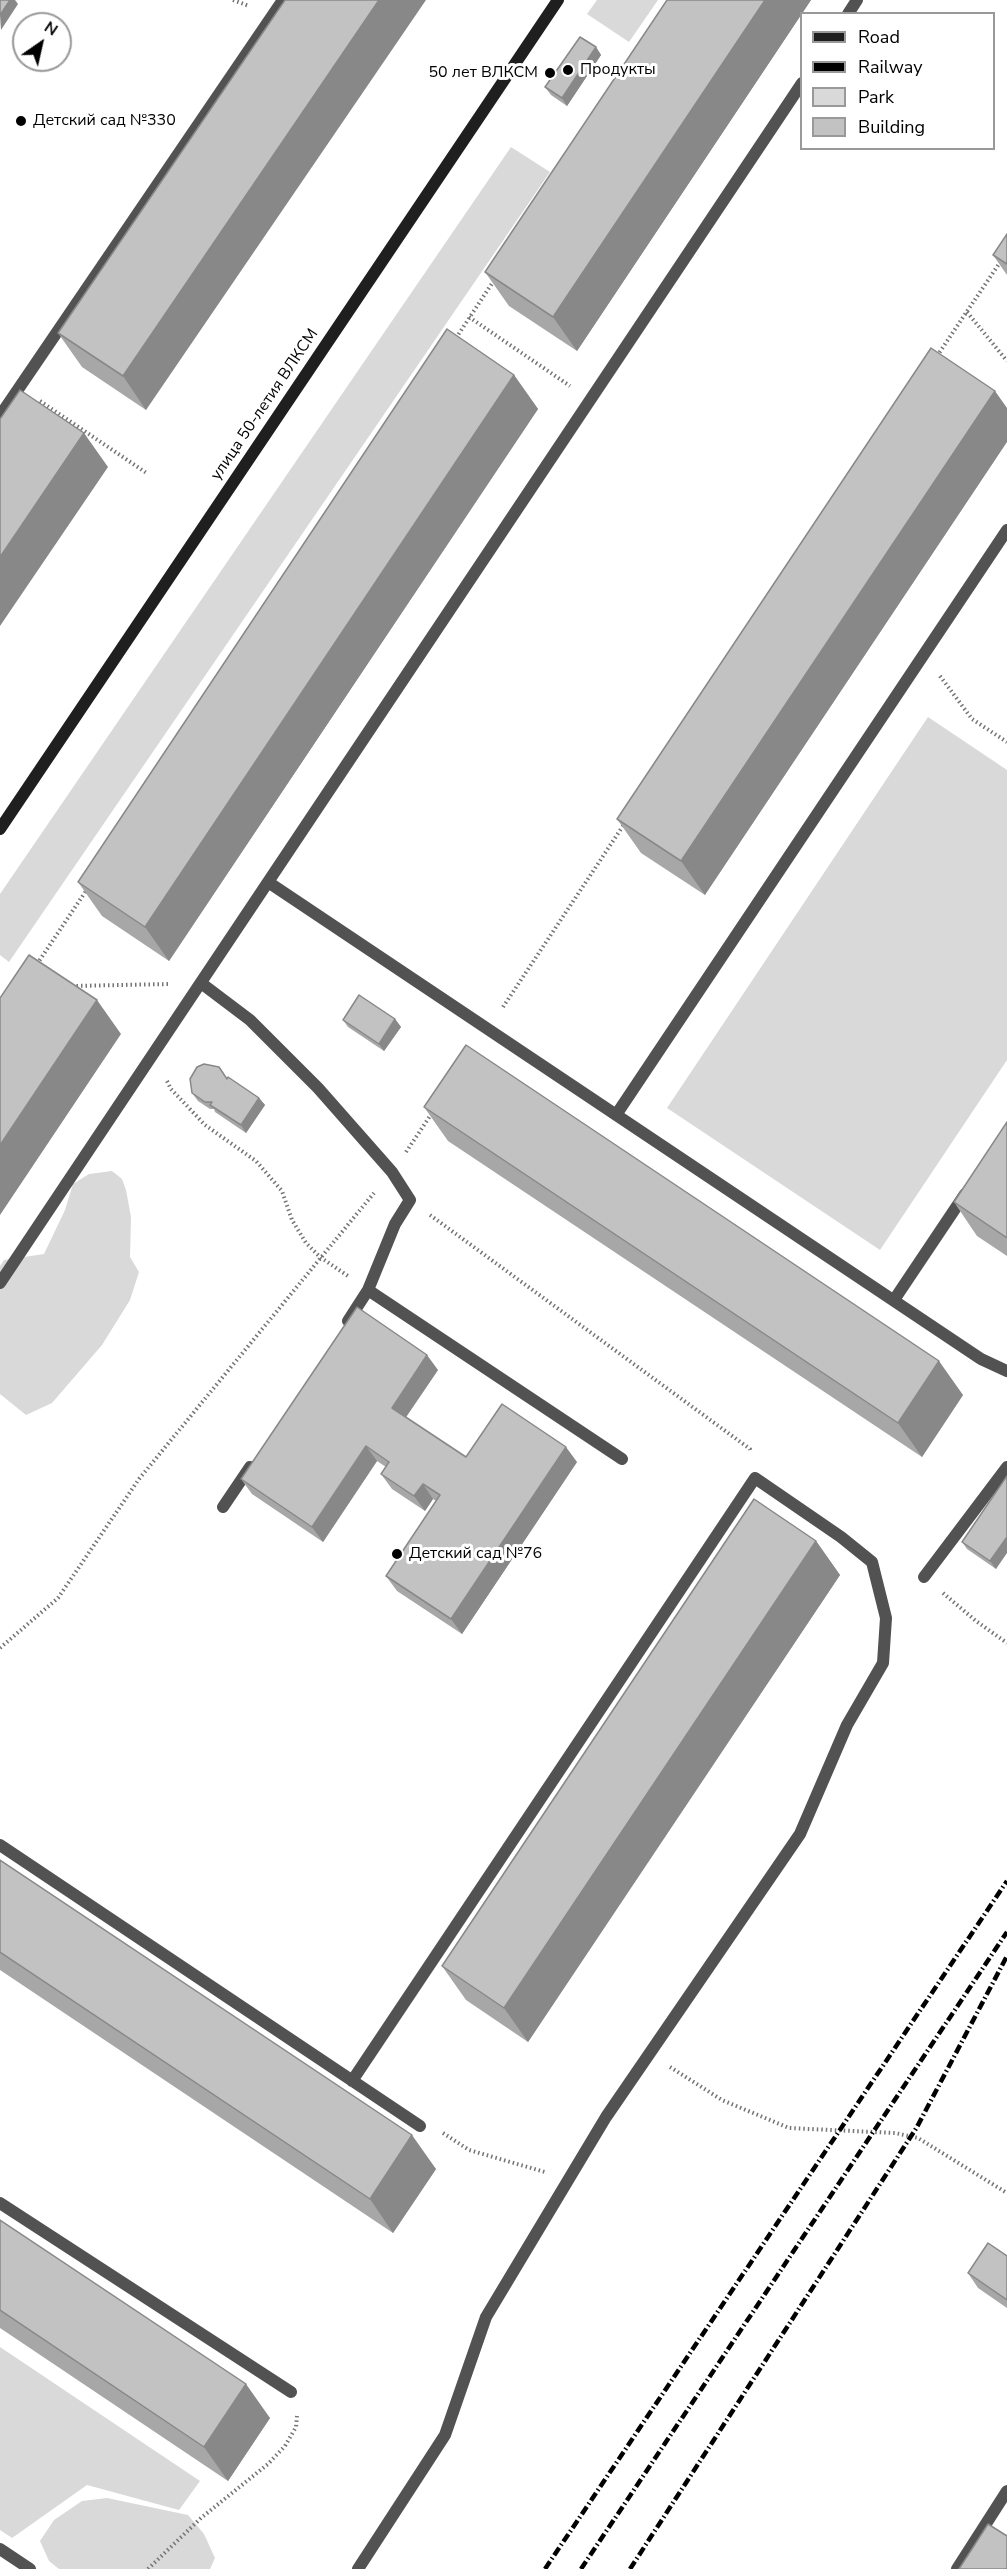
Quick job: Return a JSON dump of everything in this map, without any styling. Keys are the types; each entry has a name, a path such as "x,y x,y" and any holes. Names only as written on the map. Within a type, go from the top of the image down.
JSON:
{"main road":[{"name":"улица 50-летия ВЛКСМ","path":"0,829 558,0"}],"lane":[{"path":"0,416 283,0"},
{"path":"0,1283 800,85"},
{"path":"616,1115 1007,530"},
{"path":"268,882 981,1359 1007,1371"},
{"path":"201,983 257,1028 318,1088 392,1172 410,1200 395,1224 368,1290 342,1329"},
{"path":"894,1300 974,1181"},
{"path":"368,1290 622,1459"},
{"path":"223,1507 256,1457"},
{"path":"924,1577 1007,1467"},
{"path":"352,2081 755,1478 841,1537 872,1562 886,1618 882,1663 847,1725 800,1834 606,2117 568,2180 486,2317 445,2435 358,2569"},
{"path":"0,1845 420,2126"},
{"path":"0,2203 291,2392"},
{"path":"957,2569 1003,2505 1007,2491"},
{"path":"0,2549 30,2569"}],"path":[{"path":"934,362 1007,252"},
{"path":"450,347 496,278"},
{"path":"967,312 1007,361"},
{"path":"469,317 590,400"},
{"path":"20,387 148,474"},
{"path":"924,655 972,718 1007,742"},
{"path":"488,1029 628,820"},
{"path":"34,968 94,879"},
{"path":"69,986 201,983"},
{"path":"154,1053 171,1089 205,1125 256,1161 282,1191 292,1220 306,1243 320,1257 368,1290"},
{"path":"0,1648 58,1598 139,1479 392,1172 437,1105"},
{"path":"410,1200 750,1449 755,1478"},
{"path":"650,2053 722,2100 789,2128 895,2133 918,2138 1007,2193"},
{"path":"420,2126 446,2134 469,2150 568,2180"},
{"path":"148,2569 201,2518 268,2464 285,2446 296,2427 297,2411 291,2392"}],"green space":[{"path":"597,0 658,0 629,42 587,14"},
{"path":"511,147 550,172 9,962 0,955 0,894"},
{"path":"928,717 1007,770 1007,1060 880,1250 667,1108"},
{"path":"112,1171 122,1179 126,1190 131,1217 130,1257 139,1272 130,1300 102,1345 52,1403 26,1415 0,1394 0,1266 4,1260 44,1254 65,1210 73,1184 89,1174"},
{"path":"0,2347 200,2481 179,2510 87,2485 12,2538 0,2530"},
{"path":"107,2498 188,2515 204,2534 215,2558 210,2569 59,2569 49,2561 40,2541 54,2520 82,2501"}],"building":[{"path":"0,0 10,0 0,15"},
{"path":"285,0 379,0 123,376 58,333"},
{"path":"667,0 765,0 553,317 485,272"},
{"path":"580,37 596,47 562,98 545,87"},
{"path":"1007,234 1007,264 993,255"},
{"path":"447,329 514,375 145,927 78,882"},
{"path":"931,348 995,391 681,861 617,819"},
{"path":"20,390 84,433 0,557 0,419"},
{"path":"29,955 97,1000 0,1145 0,998"},
{"path":"359,995 395,1019 379,1044 343,1020"},
{"path":"466,1045 939,1361 898,1423 424,1107"},
{"path":"204,1064 219,1067 227,1079 228,1077 259,1098 241,1125 210,1105 212,1102 205,1102 192,1093 190,1079 197,1067"},
{"path":"1007,1122 1007,1238 954,1202"},
{"path":"357,1307 427,1355 392,1408 466,1457 502,1404 566,1447 451,1619 386,1576 440,1495 423,1484 414,1496 381,1474 389,1462 366,1446 312,1527 241,1479"},
{"path":"1007,1476 1007,1537 990,1561 962,1542"},
{"path":"754,1499 816,1541 504,2008 442,1966"},
{"path":"0,1860 412,2135 370,2199 0,1952"},
{"path":"0,2220 246,2384 204,2447 0,2310"},
{"path":"988,2243 1007,2256 1007,2300 968,2273"},
{"path":"988,2524 1007,2536 1007,2569 959,2569"}],"railway":[{"path":"545,2569 1007,1881"},
{"path":"581,2569 1007,1932"},
{"path":"630,2569 917,2127 1007,1956"}],"place":[{"name":"Продукты","path":"568,70"},
{"name":"50 лет ВЛКСМ","path":"550,73"},
{"name":"Детский сад №330","path":"21,121"},
{"name":"Детский сад №76","path":"397,1554"}]}
